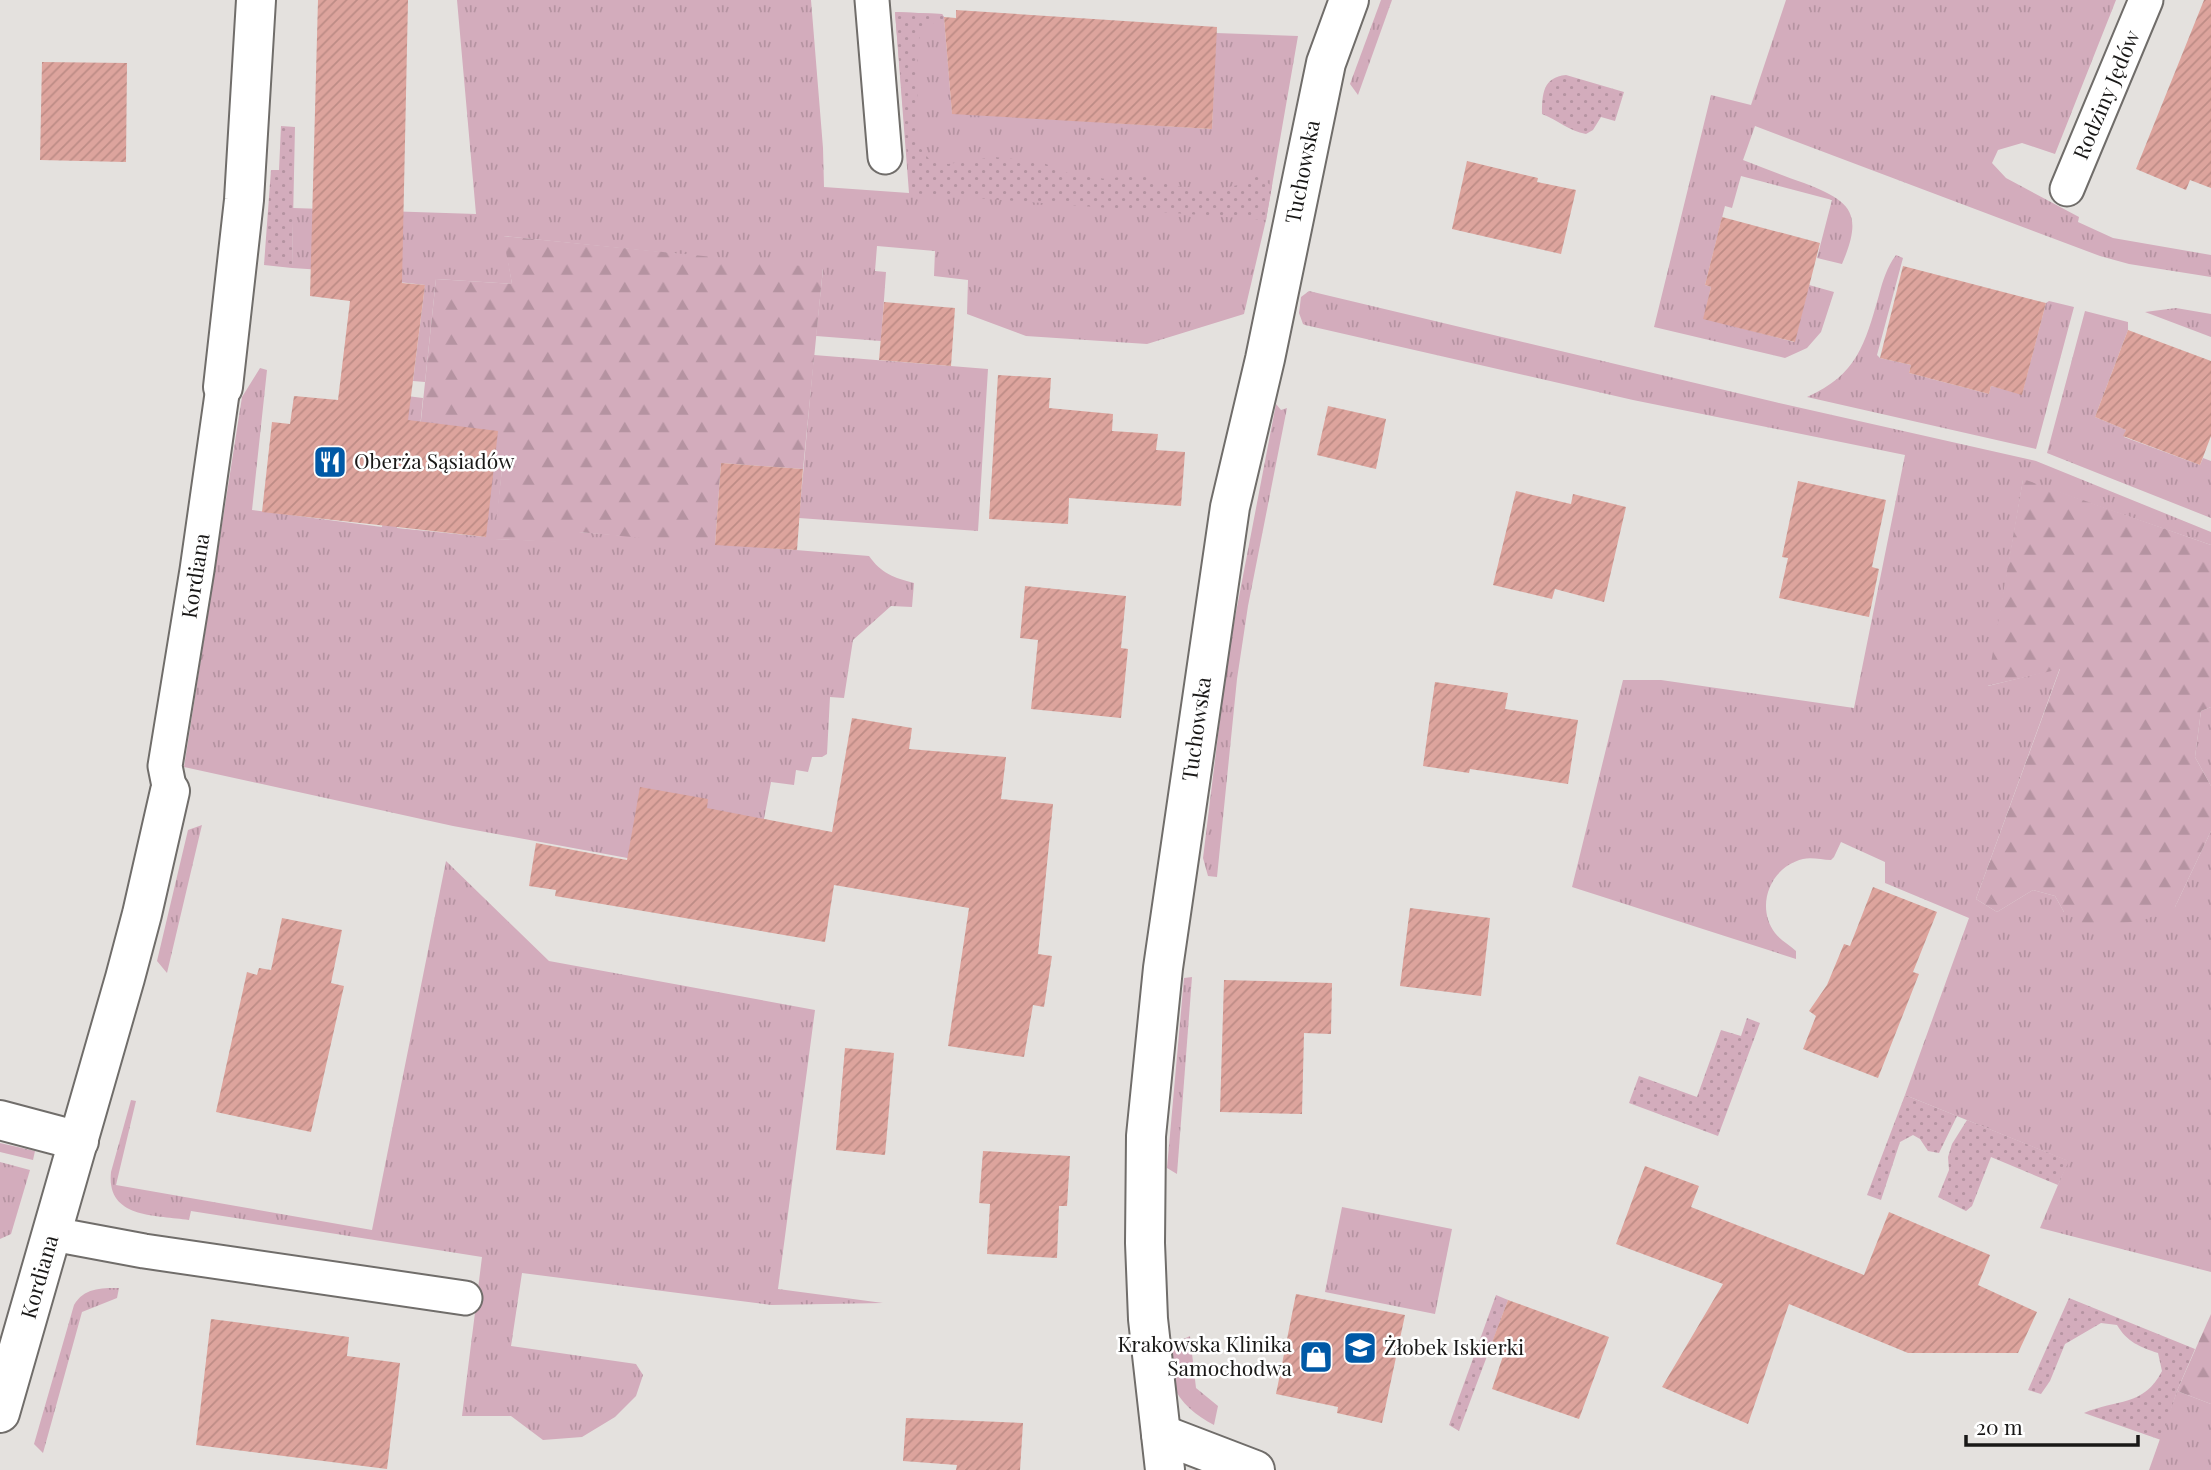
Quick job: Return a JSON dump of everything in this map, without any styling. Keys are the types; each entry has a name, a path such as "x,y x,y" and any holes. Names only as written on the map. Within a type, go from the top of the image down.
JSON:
{"street":[{"name":"Kordiana","path":"223,387 244,200 256,0"},
{"name":"Tuchowska","path":"1163,1452 1148,1320 1145,1242 1146,1136 1163,968 1230,507 1265,359 1326,63 1349,0"},
{"name":"Kordiana","path":"0,1413 142,914 170,790"},
{"path":"0,1119 79,1141"},
{"path":"1163,1452 1255,1470"}],"lane":[{"path":"872,0 885,157"},
{"name":"Rodziny Jędów","path":"2067,190 2146,0"},
{"name":"Kordiana","path":"170,790 165,766 223,387"},
{"path":"53,1234 144,1251 465,1298"}],"green space":[{"path":"457,0 811,0 824,187 909,193 895,12 942,14 944,17 952,113 1212,129 1216,33 1298,36 1266,220 1244,314 1147,344 1026,336 967,314 968,280 934,276 935,251 877,246 875,271 886,272 881,341 816,336 823,269 504,236 512,284 436,279 425,382 413,381 425,285 353,277 353,272 292,268 293,208 476,214"},
{"path":"1381,0 1392,0 1358,95 1350,84"},
{"path":"1786,0 2116,0 2055,154 2022,143 1998,150 1992,163 2006,178 2079,217 2078,222 2113,238 2211,255 2211,277 2129,264 2100,256 1755,126 1743,160 1820,190 1842,203 1849,211 1852,221 1849,247 1842,264 1817,258 1832,200 1741,176 1732,208 1725,206 1705,285 1711,287 1704,318 1794,342 1809,285 1834,292 1821,332 1807,348 1785,358 1654,327 1711,95 1751,105"},
{"path":"895,12 942,14 944,17 944,20 927,28 917,44 918,145 929,159 948,164 994,157 1041,162 1070,174 1106,179 1140,174 1172,186 1218,189 1244,184 1257,176 1272,186 1266,220 910,193"},
{"path":"1566,75 1624,92 1615,121 1601,117 1593,130 1586,134 1542,114 1548,83 1558,76"},
{"path":"281,126 295,127 292,268 264,265 271,170 279,170"},
{"path":"503,236 823,268 803,469 721,463 715,545 579,532 579,543 494,539 502,469 417,458 436,279 512,284"},
{"path":"1896,255 1903,258 1877,355 1911,365 1909,373 1989,394 1991,386 2022,394 2046,303 2049,301 2074,307 2036,449 1807,397 1837,379 1856,356 1869,329 1886,274"},
{"path":"1309,291 2036,461 2211,532 2211,545 2023,480 1988,686 2060,668 1976,899 1997,912 2033,890 2055,896 2064,912 2175,907 2211,831 2211,1272 2040,1228 2068,1161 1905,1095 1969,918 1885,883 1885,862 1841,842 1831,860 1803,859 1782,870 1769,889 1766,911 1775,933 1796,951 1796,959 1572,887 1623,680 1661,680 1854,708 1905,455 1633,400 1305,325 1299,313 1301,297"},
{"path":"2176,308 2211,314 2211,337 2145,312"},
{"path":"2085,311 2128,322 2128,330 2095,417 2126,430 2124,437 2200,465 2203,458 2211,461 2211,518 2047,453"},
{"path":"814,355 988,369 978,531 799,518"},
{"path":"260,368 267,370 252,510 382,527 385,503 399,504 397,528 486,537 399,468 407,396 423,398 417,458 502,469 495,539 579,542 579,532 869,556 888,574 914,583 912,607 891,606 853,640 844,698 830,697 827,754 812,757 808,772 796,770 794,785 771,782 752,881 453,826 184,767 242,397"},
{"path":"1276,404 1281,410 1287,408 1248,606 1237,679 1217,877 1208,876 1203,858 1228,654"},
{"path":"2023,479 2211,545 2211,707 2201,711 2195,757 2211,786 2211,831 2175,907 2144,920 2090,928 2064,912 2055,896 2033,890 1997,912 1976,899 2060,669 1987,686"},
{"path":"2211,707 2211,786 2195,757 2201,711"},
{"path":"202,825 167,973 157,961 188,830"},
{"path":"446,861 549,961 815,1010 778,1289 883,1303 771,1305 522,1273 511,1346 636,1364 643,1375 636,1396 615,1417 582,1437 543,1440 511,1416 462,1416 482,1257 191,1211 189,1220 148,1215 125,1207 116,1199 111,1172 131,1100 136,1101 116,1185 372,1230"},
{"path":"1192,977 1177,1174 1167,1168 1184,978"},
{"path":"1747,1018 1760,1023 1718,1136 1629,1103 1639,1076 1697,1097 1721,1030 1741,1036"},
{"path":"1905,1095 1957,1116 1939,1153 1928,1151 1920,1139 1913,1135 1900,1142 1881,1200 1867,1195"},
{"path":"1967,1120 2069,1161 2058,1185 1991,1157 1972,1206 1966,1211 1938,1197 1949,1170 1948,1157 1952,1144"},
{"path":"0,1143 35,1151 33,1160 0,1152"},
{"path":"0,1162 30,1170 11,1234 0,1239"},
{"path":"1342,1207 1452,1229 1435,1314 1325,1292"},
{"path":"119,1288 117,1298 82,1312 43,1453 34,1444 74,1305 88,1292"},
{"path":"1496,1295 1508,1300 1459,1431 1449,1425"},
{"path":"2069,1298 2195,1349 2177,1391 2161,1440 2084,1413 2138,1396 2155,1383 2162,1371 2158,1353 2134,1343 2117,1325 2101,1323 2065,1344 2050,1381 2041,1394 2028,1390"},
{"path":"2211,1314 2211,1404 2177,1391"},
{"path":"1190,1336 1196,1388 1218,1406 1214,1425 1185,1403 1176,1392 1172,1381 1170,1350 1177,1342"},
{"path":"2177,1391 2211,1404 2211,1470 2149,1470"}],"building":[{"path":"318,0 408,0 402,283 425,285 408,420 498,431 486,537 262,512 272,422 290,424 294,396 338,400 350,301 310,296"},
{"path":"2204,0 2211,0 2211,188 2190,180 2186,190 2136,169"},
{"path":"956,10 1217,27 1212,129 952,114 944,17 956,18"},
{"path":"42,62 127,63 126,162 40,160"},
{"path":"1467,161 1538,178 1537,182 1576,190 1561,254 1452,229"},
{"path":"1722,217 1820,243 1795,342 1703,319 1711,287 1705,285"},
{"path":"1903,266 2046,303 2022,395 1991,386 1989,394 1909,373 1911,365 1880,358"},
{"path":"884,302 955,308 951,366 879,360"},
{"path":"2128,330 2211,361 2211,436 2200,465 2123,436 2126,430 2095,417"},
{"path":"998,375 1051,378 1049,408 1113,414 1112,431 1158,434 1156,450 1185,452 1181,506 1069,498 1068,524 989,519"},
{"path":"1328,406 1386,419 1376,469 1317,455"},
{"path":"721,463 803,469 797,550 715,545"},
{"path":"1798,481 1886,500 1872,567 1879,569 1869,617 1779,598 1788,558 1782,557"},
{"path":"1516,491 1571,504 1573,494 1626,507 1604,602 1555,589 1552,599 1493,585"},
{"path":"1025,586 1126,596 1121,648 1128,649 1121,718 1031,709 1038,640 1020,638"},
{"path":"1435,682 1508,693 1505,709 1578,720 1568,784 1470,769 1469,773 1423,766"},
{"path":"852,718 912,728 909,749 1006,757 1001,799 1053,804 1038,954 1052,956 1044,1007 1033,1005 1024,1057 948,1046 969,908 834,885 825,942 555,896 556,890 529,886 536,843 627,860 640,787 708,799 707,808 832,832"},
{"path":"1873,887 1937,912 1913,972 1919,974 1878,1078 1803,1049 1816,1016 1809,1011 1827,985 1844,944 1850,946"},
{"path":"1410,908 1490,918 1481,996 1400,986"},
{"path":"282,918 342,930 331,983 344,986 311,1132 216,1112 247,972 257,975 259,968 271,970"},
{"path":"1224,980 1332,983 1331,1034 1304,1033 1302,1114 1220,1112"},
{"path":"845,1048 894,1053 885,1155 836,1150"},
{"path":"983,1151 1070,1156 1067,1206 1059,1206 1057,1258 987,1254 990,1204 979,1203"},
{"path":"1645,1166 1699,1186 1691,1207 1864,1275 1889,1212 1990,1255 1978,1285 2037,1312 2018,1353 1908,1353 1789,1304 1748,1424 1662,1387 1723,1284 1616,1244"},
{"path":"1296,1294 1405,1315 1382,1423 1337,1413 1338,1407 1276,1394"},
{"path":"1508,1300 1609,1337 1579,1419 1492,1389 1503,1356 1489,1350"},
{"path":"211,1319 349,1337 347,1356 400,1363 387,1469 196,1445"},
{"path":"906,1418 1023,1423 1020,1470 956,1470 957,1465 903,1461"}],"place":[{"name":"Oberża Sąsiadów","path":"330,462"},
{"name":"Żłobek Iskierki","path":"1360,1348"},
{"name":"Krakowska Klinika Samochodwa","path":"1316,1357"}]}
